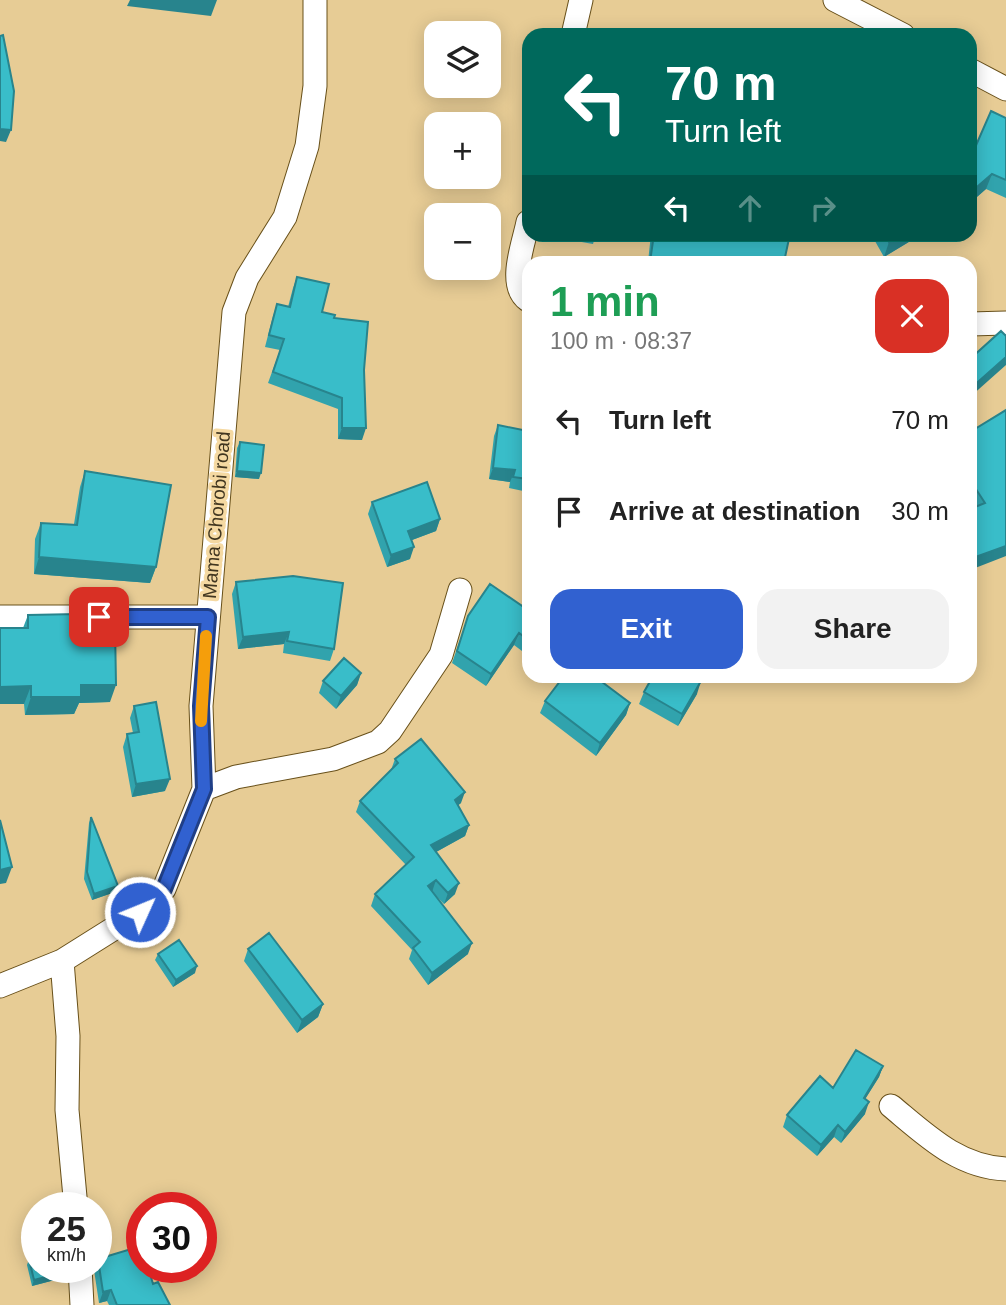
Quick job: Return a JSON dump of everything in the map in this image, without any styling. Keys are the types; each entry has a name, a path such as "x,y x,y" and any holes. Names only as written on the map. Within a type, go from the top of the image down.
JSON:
{"street":[{"name":"Mama Chorobi road","path":"0,986 62,961 140,912 164,889 204,789 201,706 234,312 247,278 285,217 307,146 315,86 315,0"},
{"path":"575,28 581,0"},
{"path":"835,0 889,28"},
{"path":"977,74 1006,89"},
{"path":"522,293 519,283 524,242"},
{"path":"977,324 1006,323"},
{"path":"204,789 236,777 333,759 378,742 397,722 441,655 460,590"},
{"path":"0,617 208,617"},
{"path":"62,961 68,1036 67,1110 75,1192"},
{"path":"891,1106 952,1154 978,1166 1006,1168"},
{"path":"80,1283 82,1305"}],"building":[{"path":"3,35 14,91 11,130 0,129 0,36"},
{"path":"991,111 1006,118 1006,180 992,174 977,187 977,143"},
{"path":"653,242 788,242 785,256 651,256"},
{"path":"297,277 329,284 322,312 335,315 334,318 368,322 364,370 366,428 342,428 342,398 273,372 284,339 269,335 277,304 290,307"},
{"path":"1001,331 1006,336 1006,357 977,383 977,353"},
{"path":"1006,410 1006,546 977,556 977,506 985,503 977,491 977,428"},
{"path":"498,425 522,430 522,478 513,477 515,470 493,468"},
{"path":"240,442 264,445 261,473 237,471"},
{"path":"85,471 171,485 156,567 39,557 41,523 77,525"},
{"path":"427,482 440,519 408,531 414,547 391,555 372,502"},
{"path":"293,576 343,583 334,649 287,641 289,632 243,637 236,582"},
{"path":"490,584 522,606 522,635 519,633 491,674 457,651 468,616"},
{"path":"78,614 79,627 115,626 116,685 81,685 81,697 31,697 31,686 0,687 0,628 28,628 28,615"},
{"path":"344,658 361,673 341,696 323,681"},
{"path":"559,683 603,683 630,703 600,743 545,701"},
{"path":"649,683 700,683 682,714 644,692"},
{"path":"156,702 170,779 136,784 127,734 139,732 134,706"},
{"path":"421,739 465,792 455,800 469,825 431,845 459,883 448,893 436,880 428,886 472,943 432,973 413,948 420,942 375,894 414,857 360,801 398,763 395,759"},
{"path":"91,817 118,886 94,894 87,872"},
{"path":"0,820 12,867 0,870"},
{"path":"269,933 323,1004 302,1020 248,949"},
{"path":"179,940 197,966 176,980 158,954"},
{"path":"856,1050 883,1066 864,1098 869,1102 845,1132 838,1125 821,1145 787,1115 820,1076 833,1088"},
{"path":"126,1251 126,1283 159,1283 170,1305 117,1305 111,1290 103,1292 102,1283 112,1283 112,1255"}],"slow traffic":[{"path":"201,721 206,636"}],"route":[{"path":"99,617 208,617 201,706 204,789 164,889 140,912"}]}
